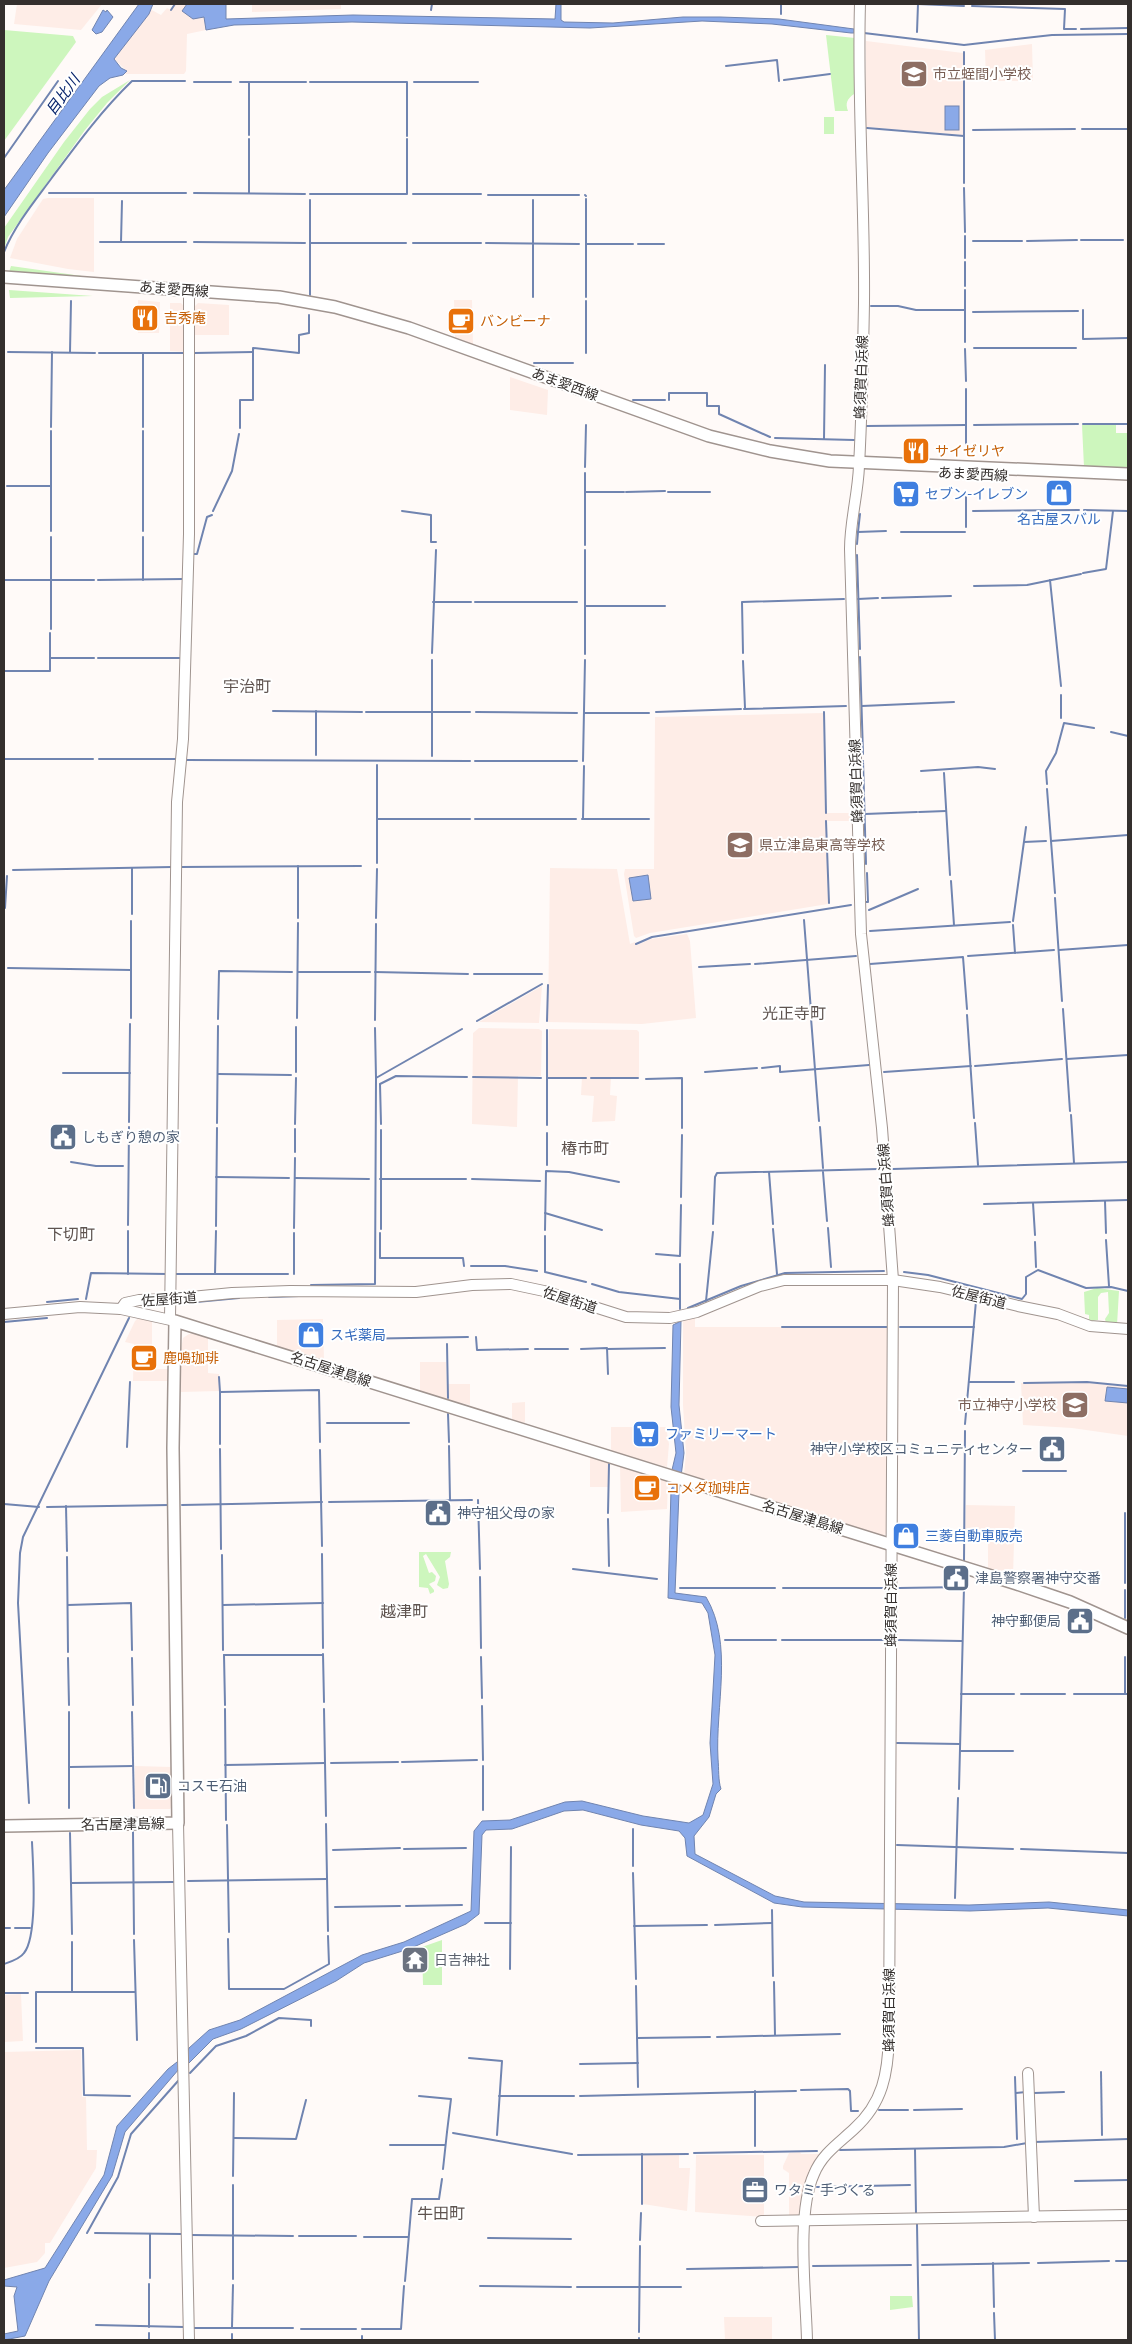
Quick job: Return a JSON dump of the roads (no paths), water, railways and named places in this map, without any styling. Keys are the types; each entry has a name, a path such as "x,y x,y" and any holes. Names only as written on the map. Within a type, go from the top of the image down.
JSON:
{"main road":[{"name":"あま愛西線","path":"4,277 279,297 335,306 410,328 710,436 805,458 859,465 1128,481"},
{"name":"あま愛西線","path":"4,284 290,305 366,321 712,443 805,465 859,465 1128,474"},
{"name":"名古屋津島線","path":"4,1826 178,1824 173,1320 1070,1602 1128,1628"}],"street":[{"name":"蜂須賀白浜線","path":"807,2340 804,2222 807,2192 814,2172 827,2152 868,2115 877,2101 884,2086 888,2066 893,1280 882,1128 862,956 850,549 852,510 859,465 864,257 858,114 860,4"},
{"path":"121,1309 173,1320 171,1303 177,802 183,739 189,534 190,297"},
{"name":"佐屋街道","path":"4,1314 80,1307 121,1309 125,1303 139,1300 171,1303 232,1293 290,1291 416,1292 467,1285 510,1284 544,1291 614,1314 650,1319 670,1318 697,1312 760,1286 784,1280 893,1280 940,1287 1058,1314 1090,1326 1128,1329"},
{"path":"178,1824 188,2340"},
{"path":"1028,2073 1034,2217"},
{"path":"761,2221 804,2222 1128,2215"}],"water":[{"path":"139,4 153,4 149,14 114,59 121,68 127,71 123,75 110,78 99,86 48,153 4,217 4,190"},
{"path":"187,4 226,4 226,19 353,15 555,19 556,4 561,4 561,20 564,22 613,23 683,17 779,19 854,29 854,33 772,24 702,21 590,28 352,22 234,25 206,30 204,17 193,19 182,11"},
{"path":"103,10 106,12 107,10 113,17 102,32 96,34 92,30"},
{"path":"945,106 959,106 959,130 945,130"},
{"path":"648,875 651,899 633,901 629,878"},
{"path":"681,1321 679,1405 684,1453 679,1492 675,1593 706,1597 714,1615 721,1655 718,1739 719,1782 721,1789 716,1794 709,1817 694,1836 695,1854 775,1896 804,1902 969,1905 1049,1902 1128,1910 1128,1916 1048,1908 970,1911 802,1907 774,1903 687,1856 685,1838 679,1831 641,1825 583,1810 564,1811 512,1829 486,1830 482,1835 479,1914 466,1924 409,1949 364,1963 336,1981 241,2029 213,2039 189,2063 179,2069 125,2132 112,2176 49,2281 25,2336 4,2340 4,2334 18,2331 14,2296 17,2287 4,2286 4,2280 45,2268 104,2175 117,2126 168,2069 186,2055 189,2048 209,2030 240,2020 362,1955 404,1942 471,1911 474,1831 482,1821 510,1820 565,1802 582,1801 643,1816 689,1823 703,1815 713,1784 710,1743 715,1655 708,1613 702,1603 668,1598 671,1490 674,1484 672,1470 676,1453 671,1407 673,1325"},
{"path":"1107,1387 1128,1389 1128,1403 1105,1401"}],"waterway":[{"path":"171,10 175,4"},
{"path":"431,10 432,4"},
{"path":"781,4 781,14"},
{"path":"918,4 964,6"},
{"path":"917,32 918,4"},
{"path":"972,6 1065,9 1064,29 1076,29"},
{"path":"1081,29 1128,28"},
{"path":"864,33 964,45 1052,35 1128,34"},
{"path":"964,52 964,183"},
{"path":"726,66 777,60 779,81"},
{"path":"784,80 830,74"},
{"name":"目比川","path":"4,158 58,81"},
{"path":"4,252 25,214 70,153 132,81 185,81"},
{"path":"194,82 231,82"},
{"path":"240,82 306,82"},
{"path":"249,82 249,135"},
{"path":"310,82 407,82 407,136"},
{"path":"414,82 478,82"},
{"path":"867,128 964,136"},
{"path":"973,130 1075,129"},
{"path":"1082,129 1128,129"},
{"path":"249,139 249,193"},
{"path":"310,194 407,194 407,139"},
{"path":"964,188 965,232"},
{"path":"49,193 186,193"},
{"path":"194,193 305,194"},
{"path":"413,194 481,194"},
{"path":"488,195 579,195"},
{"path":"586,199 586,297"},
{"path":"310,200 310,295"},
{"path":"533,200 533,297"},
{"path":"121,242 122,201"},
{"path":"965,236 965,258"},
{"path":"1027,241 1077,240"},
{"path":"1081,240 1123,240"},
{"path":"973,241 1022,241"},
{"path":"100,242 186,242"},
{"path":"194,242 305,243"},
{"path":"311,243 406,243"},
{"path":"413,243 481,243"},
{"path":"486,243 579,244"},
{"path":"586,244 633,244"},
{"path":"638,244 664,244"},
{"path":"965,262 965,286"},
{"path":"965,290 965,342"},
{"path":"70,352 71,301"},
{"path":"586,301 586,353"},
{"path":"871,306 898,306 916,310 965,310"},
{"path":"1083,310 1083,339 1128,338"},
{"path":"973,312 1078,311"},
{"path":"240,428 240,400 253,400 253,348 299,353 299,335 309,333 309,315"},
{"path":"974,348 1076,348"},
{"path":"965,349 966,381"},
{"path":"8,352 95,353"},
{"path":"51,427 52,352"},
{"path":"194,353 253,352"},
{"path":"99,353 186,353"},
{"path":"143,353 143,427"},
{"path":"534,363 573,363"},
{"path":"824,439 825,365"},
{"path":"966,389 966,445"},
{"path":"669,400 669,393 707,393 707,406 719,406 719,414 770,437"},
{"path":"633,400 665,400"},
{"path":"974,425 1078,424"},
{"path":"1083,424 1128,424"},
{"path":"585,467 586,425"},
{"path":"866,426 966,425"},
{"path":"51,431 51,531"},
{"path":"143,431 143,531"},
{"path":"213,511 232,471 239,434"},
{"path":"775,438 854,440"},
{"path":"585,473 585,545"},
{"path":"7,486 51,486"},
{"path":"626,492 665,491"},
{"path":"586,492 624,492"},
{"path":"668,492 710,492"},
{"path":"966,497 966,527"},
{"path":"973,511 1079,510"},
{"path":"1084,510 1128,511"},
{"path":"402,511 431,515 431,542 436,542"},
{"path":"1083,573 1106,569 1113,511"},
{"path":"858,532 860,514"},
{"path":"193,554 197,554 207,517 212,515"},
{"path":"857,544 858,532 886,531"},
{"path":"901,532 965,532"},
{"path":"51,537 51,629"},
{"path":"143,537 143,580"},
{"path":"432,653 436,550"},
{"path":"585,550 585,654"},
{"path":"857,555 860,649"},
{"path":"974,586 1027,585 1081,574"},
{"path":"98,580 183,579"},
{"path":"4,580 94,580"},
{"path":"1050,580 1061,686"},
{"path":"882,598 951,596"},
{"path":"858,599 878,598"},
{"path":"743,653 742,602 844,599"},
{"path":"433,602 471,602"},
{"path":"475,602 577,602"},
{"path":"585,606 665,606"},
{"path":"4,671 50,671 50,633"},
{"path":"860,657 863,754"},
{"path":"50,658 94,658"},
{"path":"98,658 181,658"},
{"path":"432,660 432,756"},
{"path":"583,761 585,660"},
{"path":"743,661 745,708"},
{"path":"1061,695 1061,718"},
{"path":"862,706 954,702"},
{"path":"744,709 846,706"},
{"path":"656,712 741,709"},
{"path":"273,711 362,712"},
{"path":"316,711 316,755"},
{"path":"366,712 470,712"},
{"path":"476,712 577,713"},
{"path":"824,712 826,813"},
{"path":"584,713 649,713"},
{"path":"1047,784 1046,771 1056,753 1064,723 1094,728"},
{"path":"1111,732 1128,736"},
{"path":"4,759 93,759"},
{"path":"99,759 178,759"},
{"path":"185,760 470,761"},
{"path":"475,761 577,761"},
{"path":"863,761 866,864"},
{"path":"377,765 377,863"},
{"path":"583,818 584,766"},
{"path":"921,771 978,767 995,769"},
{"path":"944,773 950,875"},
{"path":"1047,789 1055,893"},
{"path":"919,812 946,811"},
{"path":"865,814 917,812"},
{"path":"377,819 470,819"},
{"path":"475,819 576,819"},
{"path":"582,819 649,819"},
{"path":"826,821 829,903"},
{"path":"1013,921 1026,827"},
{"path":"1051,841 1128,835"},
{"path":"1024,842 1046,841"},
{"path":"298,866 298,918"},
{"path":"180,867 361,866"},
{"path":"13,870 172,867"},
{"path":"132,868 132,914"},
{"path":"376,918 377,869"},
{"path":"866,902 868,902 867,873"},
{"path":"5,908 7,876"},
{"path":"951,881 954,925"},
{"path":"869,910 918,889"},
{"path":"1055,898 1062,1001"},
{"path":"636,944 652,937 851,905"},
{"path":"804,920 811,1011"},
{"path":"131,921 131,1018"},
{"path":"870,931 1010,922"},
{"path":"297,1018 298,923"},
{"path":"375,1020 376,924"},
{"path":"1013,925 1015,953"},
{"path":"4,928 4,948"},
{"path":"1059,950 1128,945"},
{"path":"968,956 1054,950"},
{"path":"755,964 856,956"},
{"path":"870,964 963,957 967,1009"},
{"path":"699,967 750,964"},
{"path":"8,968 131,970"},
{"path":"218,1019 219,971 292,972"},
{"path":"298,972 370,972"},
{"path":"375,972 468,974"},
{"path":"474,974 542,974"},
{"path":"477,1021 542,984"},
{"path":"547,1021 548,985"},
{"path":"1063,1009 1070,1111"},
{"path":"967,1015 974,1118"},
{"path":"811,1018 819,1121"},
{"path":"129,1122 130,1024"},
{"path":"217,1123 218,1026"},
{"path":"296,1027 296,1072"},
{"path":"375,1028 376,1078"},
{"path":"311,1285 375,1284 376,1078 462,1029"},
{"path":"547,1030 547,1125"},
{"path":"1067,1059 1128,1055"},
{"path":"975,1066 1062,1059"},
{"path":"762,1068 780,1066 780,1072 869,1065"},
{"path":"884,1072 971,1066"},
{"path":"705,1072 757,1068"},
{"path":"63,1073 130,1073"},
{"path":"218,1074 291,1075"},
{"path":"381,1124 380,1084 396,1076 467,1077"},
{"path":"473,1077 541,1078"},
{"path":"295,1124 296,1078"},
{"path":"547,1078 586,1078"},
{"path":"591,1078 638,1078"},
{"path":"646,1079 682,1078 682,1128"},
{"path":"1071,1115 1074,1163"},
{"path":"975,1123 978,1165"},
{"path":"128,1225 129,1127"},
{"path":"820,1127 823,1168"},
{"path":"216,1226 217,1128"},
{"path":"295,1129 295,1152"},
{"path":"381,1130 381,1229"},
{"path":"547,1133 547,1165"},
{"path":"681,1197 682,1135"},
{"path":"294,1228 295,1158"},
{"path":"71,1162 96,1166 123,1166"},
{"path":"893,1169 1128,1162"},
{"path":"713,1224 715,1177 717,1173 878,1169"},
{"path":"545,1230 546,1171 569,1172 619,1182"},
{"path":"769,1172 773,1224"},
{"path":"823,1172 827,1221"},
{"path":"216,1177 289,1178"},
{"path":"295,1178 369,1179"},
{"path":"380,1179 466,1179"},
{"path":"472,1179 540,1181"},
{"path":"984,1204 1128,1200"},
{"path":"1105,1201 1106,1233"},
{"path":"1033,1203 1035,1235"},
{"path":"656,1254 680,1256 681,1205"},
{"path":"545,1213 602,1230"},
{"path":"828,1228 831,1267"},
{"path":"773,1229 777,1274"},
{"path":"128,1231 128,1274"},
{"path":"176,1274 215,1274 216,1231"},
{"path":"706,1301 713,1232"},
{"path":"294,1233 294,1274"},
{"path":"380,1233 380,1258 463,1258 464,1266"},
{"path":"545,1236 545,1272 586,1282"},
{"path":"1106,1240 1109,1286"},
{"path":"1035,1242 1036,1267"},
{"path":"680,1264 680,1309"},
{"path":"471,1266 505,1266 537,1271"},
{"path":"904,1272 928,1275 1022,1299 1026,1294 1026,1277 1038,1270 1086,1288 1111,1287 1128,1291"},
{"path":"688,1308 741,1286 785,1273 884,1271"},
{"path":"86,1299 91,1273 168,1274"},
{"path":"215,1274 288,1274"},
{"path":"592,1284 619,1292 680,1299"},
{"path":"269,1297 299,1296"},
{"path":"175,1304 239,1298"},
{"path":"47,1302 78,1299"},
{"path":"965,1424 976,1301"},
{"path":"142,1305 167,1304"},
{"path":"4,1322 47,1318"},
{"path":"29,1803 18,1603 20,1553 23,1537 129,1318"},
{"path":"782,1327 888,1327"},
{"path":"900,1327 974,1327"},
{"path":"352,1339 468,1337"},
{"path":"476,1337 477,1350 528,1349"},
{"path":"447,1344 448,1398"},
{"path":"581,1349 607,1348 608,1374"},
{"path":"607,1349 665,1348"},
{"path":"535,1349 568,1349"},
{"path":"219,1377 220,1392"},
{"path":"127,1447 130,1382"},
{"path":"969,1382 1014,1382"},
{"path":"1024,1383 1087,1382 1128,1386"},
{"path":"220,1444 220,1392 319,1390 320,1442"},
{"path":"448,1414 449,1442"},
{"path":"327,1423 409,1423"},
{"path":"964,1561 965,1431"},
{"path":"449,1446 450,1500"},
{"path":"220,1449 221,1549"},
{"path":"320,1450 322,1546"},
{"path":"608,1513 609,1464"},
{"path":"1023,1471 1066,1471"},
{"path":"329,1502 472,1500"},
{"path":"478,1500 480,1569"},
{"path":"182,1505 322,1502"},
{"path":"4,1504 39,1507"},
{"path":"47,1507 169,1505"},
{"path":"66,1506 67,1551"},
{"path":"1125,1513 1125,1583"},
{"path":"608,1519 609,1566"},
{"path":"322,1554 323,1648"},
{"path":"222,1555 223,1650"},
{"path":"67,1557 68,1652"},
{"path":"573,1569 657,1579"},
{"path":"964,1576 964,1587"},
{"path":"480,1577 481,1648"},
{"path":"899,1588 964,1587 959,1789"},
{"path":"680,1588 775,1588"},
{"path":"783,1588 884,1588"},
{"path":"1125,1590 1125,1618"},
{"path":"68,1605 131,1603 132,1650"},
{"path":"223,1605 323,1603"},
{"path":"725,1640 776,1640"},
{"path":"782,1640 884,1640"},
{"path":"897,1640 962,1641"},
{"path":"323,1654 324,1702"},
{"path":"224,1655 323,1655"},
{"path":"224,1655 225,1705"},
{"path":"481,1657 482,1698"},
{"path":"1125,1657 1125,1694"},
{"path":"68,1658 69,1705"},
{"path":"132,1658 133,1705"},
{"path":"961,1694 1014,1694"},
{"path":"1021,1694 1065,1694"},
{"path":"1074,1694 1128,1694"},
{"path":"482,1706 483,1760"},
{"path":"225,1709 226,1820"},
{"path":"324,1709 326,1816"},
{"path":"69,1712 69,1808"},
{"path":"132,1712 134,1808"},
{"path":"897,1743 960,1744"},
{"path":"961,1751 1013,1751"},
{"path":"402,1762 477,1760"},
{"path":"331,1763 398,1762"},
{"path":"225,1765 325,1763"},
{"path":"70,1767 133,1766"},
{"path":"483,1766 483,1810"},
{"path":"955,1898 958,1798"},
{"path":"326,1824 328,1931"},
{"path":"227,1825 229,1932"},
{"path":"633,1829 633,1866"},
{"path":"133,1832 134,1934"},
{"path":"70,1833 72,1934"},
{"path":"4,1964 15,1960 24,1953 31,1932 34,1900 32,1842"},
{"path":"897,1845 1013,1849"},
{"path":"510,1969 511,1847"},
{"path":"333,1850 400,1848"},
{"path":"404,1849 466,1848"},
{"path":"1021,1849 1128,1853"},
{"path":"633,1873 636,1979"},
{"path":"188,1881 327,1879"},
{"path":"71,1883 173,1882"},
{"path":"406,1906 462,1905"},
{"path":"335,1907 400,1906"},
{"path":"772,1910 773,1976"},
{"path":"485,1923 511,1923"},
{"path":"715,1925 772,1923"},
{"path":"634,1926 707,1925"},
{"path":"4,1928 10,1928"},
{"path":"15,1928 30,1928"},
{"path":"228,1939 229,1989 284,1989 329,1964 328,1936"},
{"path":"134,1940 137,2040"},
{"path":"36,2042 36,1992 72,1992 72,1942"},
{"path":"774,1982 775,2035"},
{"path":"636,1986 638,2087"},
{"path":"72,1992 135,1992"},
{"path":"4,1993 28,1993"},
{"path":"190,2073 216,2046 246,2036 279,2018 311,2020 311,2026"},
{"path":"717,2037 840,2034"},
{"path":"637,2038 710,2037"},
{"path":"36,2048 83,2048 84,2095 130,2096"},
{"path":"469,2058 502,2061 497,2135"},
{"path":"580,2064 638,2063"},
{"path":"1101,2072 1102,2135"},
{"path":"1015,2077 1017,2139"},
{"path":"87,2233 118,2177 131,2134 178,2081"},
{"path":"801,2090 848,2089 850,2091 851,2111 858,2111"},
{"path":"755,2091 755,2146"},
{"path":"580,2096 796,2091"},
{"path":"1016,2093 1026,2092"},
{"path":"1034,2093 1064,2092"},
{"path":"233,2176 234,2093"},
{"path":"419,2096 451,2099 447,2132"},
{"path":"499,2096 574,2096"},
{"path":"234,2138 296,2139 306,2100"},
{"path":"914,2110 962,2109"},
{"path":"879,2110 908,2110"},
{"path":"443,2169 447,2132"},
{"path":"453,2133 572,2154"},
{"path":"1034,2142 1128,2139"},
{"path":"840,2150 1004,2147 1027,2143"},
{"path":"390,2145 445,2145"},
{"path":"915,2149 916,2214"},
{"path":"694,2153 817,2151"},
{"path":"642,2154 642,2204"},
{"path":"578,2155 688,2154"},
{"path":"405,2281 412,2199 439,2199 442,2179"},
{"path":"1075,2181 1128,2180"},
{"path":"233,2185 233,2279"},
{"path":"817,2187 910,2185"},
{"path":"640,2240 641,2213"},
{"path":"917,2224 919,2340"},
{"path":"95,2233 182,2234"},
{"path":"150,2234 150,2278"},
{"path":"191,2235 293,2236"},
{"path":"299,2236 356,2236"},
{"path":"364,2237 408,2237"},
{"path":"488,2238 571,2239"},
{"path":"639,2332 640,2246"},
{"path":"1038,2263 1109,2261"},
{"path":"1116,2261 1128,2261"},
{"path":"993,2263 994,2307"},
{"path":"922,2265 1029,2263"},
{"path":"813,2266 911,2265"},
{"path":"687,2269 799,2267"},
{"path":"149,2284 149,2327"},
{"path":"232,2327 233,2285"},
{"path":"362,2329 401,2329 404,2286"},
{"path":"480,2286 571,2287"},
{"path":"577,2287 681,2287"},
{"path":"994,2313 995,2340"},
{"path":"96,2325 184,2327"},
{"path":"193,2328 293,2328"},
{"path":"301,2329 356,2329"},
{"path":"149,2333 149,2340"},
{"path":"232,2334 232,2340"}],"place":[{"name":"市立蛭間小学校","path":"914,74"},
{"name":"吉秀庵","path":"145,318"},
{"name":"バンビーナ","path":"461,321"},
{"name":"サイゼリヤ","path":"916,451"},
{"name":"名古屋スバル","path":"1059,493"},
{"name":"セブン-イレブン","path":"906,494"},
{"name":"県立津島東高等学校","path":"740,845"},
{"name":"しもぎり憩の家","path":"63,1137"},
{"name":"スギ薬局","path":"311,1335"},
{"name":"鹿鳴珈琲","path":"144,1358"},
{"name":"市立神守小学校","path":"1075,1405"},
{"name":"ファミリーマート","path":"646,1434"},
{"name":"神守小学校区コミュニティセンター","path":"1052,1449"},
{"name":"コメダ珈琲店","path":"647,1488"},
{"name":"神守祖父母の家","path":"438,1513"},
{"name":"三菱自動車販売","path":"906,1536"},
{"name":"津島警察署神守交番","path":"956,1578"},
{"name":"神守郵便局","path":"1080,1621"},
{"name":"コスモ石油","path":"158,1786"},
{"name":"日吉神社","path":"415,1960"},
{"name":"ワタミ 手づくる","path":"755,2190"}],"district":[{"name":"宇治町","path":"247,686"},
{"name":"光正寺町","path":"794,1013"},
{"name":"椿市町","path":"585,1148"},
{"name":"下切町","path":"71,1234"},
{"name":"越津町","path":"404,1611"},
{"name":"牛田町","path":"441,2213"}]}
